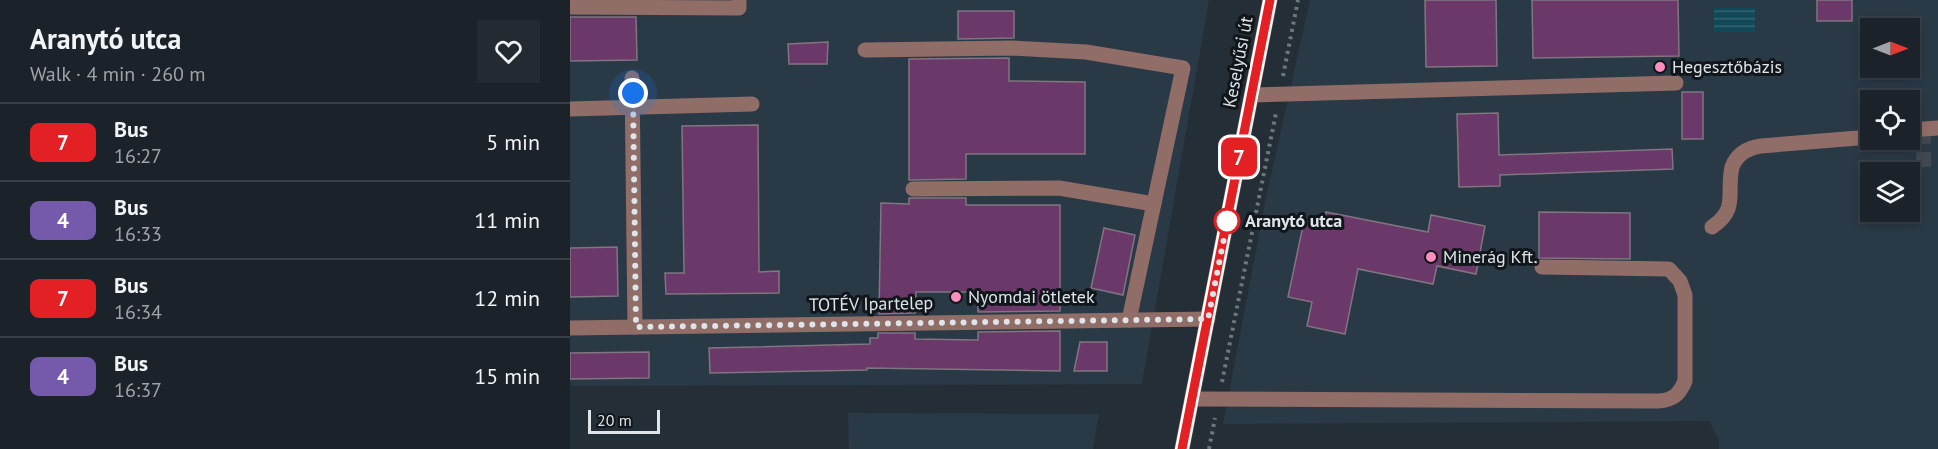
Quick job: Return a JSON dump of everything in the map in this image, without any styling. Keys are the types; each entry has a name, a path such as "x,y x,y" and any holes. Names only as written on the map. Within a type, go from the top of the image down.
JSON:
{"street":[{"path":"570,7 739,8 739,0"},
{"name":"Keselyűsi út","path":"1182,449 1270,0"},
{"path":"865,50 1012,48 1086,52 1183,68 1129,320"},
{"path":"632,78 636,327"},
{"path":"1251,95 1676,83"},
{"path":"570,109 752,104"},
{"path":"1920,129 1938,128"},
{"path":"1712,227 1725,217 1729,210 1732,167 1734,161 1745,150 1761,146 1860,138"},
{"path":"913,189 1059,188 1154,204"},
{"path":"1192,399 1658,402 1670,401 1680,393 1685,381 1685,295 1680,280 1669,269 1542,267"},
{"name":"TOTÉV Ipartelep","path":"570,328 1208,319"}],"path":[{"path":"1209,449 1298,0"}],"shaded area":[{"path":"570,0 1209,0 1142,384 570,386"},
{"path":"1310,0 1938,0 1938,449 1719,449 1719,441 1709,421 1223,424 1266,198"},
{"path":"848,413 1099,414 1093,449 849,449"}],"water":[{"path":"1714,8 1755,8 1755,32 1714,32"}],"building":[{"path":"1425,0 1496,0 1497,66 1426,67"},
{"path":"1532,0 1678,0 1679,56 1533,58"},
{"path":"1817,0 1852,0 1852,21 1817,21"},
{"path":"958,11 1014,11 1014,38 958,39"},
{"path":"570,17 636,17 637,60 570,61"},
{"path":"828,42 827,64 789,64 788,44"},
{"path":"1009,58 1009,81 1085,82 1085,154 966,154 966,179 909,180 909,59"},
{"path":"1682,92 1703,92 1703,139 1682,139"},
{"path":"1498,113 1499,155 1672,149 1673,169 1500,175 1500,186 1459,187 1457,114"},
{"path":"758,125 759,272 779,271 779,293 666,294 665,273 684,273 682,126"},
{"path":"909,198 966,198 966,205 1060,205 1060,311 978,312 978,292 916,292 915,313 879,314 881,203 909,204"},
{"path":"1326,212 1428,232 1431,215 1485,226 1476,274 1437,266 1433,284 1358,269 1345,334 1307,326 1312,302 1288,297 1304,221 1324,225"},
{"path":"1539,212 1630,213 1630,259 1539,258"},
{"path":"1104,228 1135,235 1123,295 1091,288"},
{"path":"617,247 618,296 570,297 570,248"},
{"path":"1060,331 1060,371 867,368 867,370 710,373 709,348 870,344 870,338 878,338 878,333 915,333 915,339 978,340 978,332"},
{"path":"1080,342 1107,342 1107,371 1074,371"},
{"path":"649,352 649,378 570,379 570,353"}],"tunnel":[{"path":"1923,129 1924,174"}],"bus line":[{"name":"7","path":"1182,449 1270,0"}],"place":[{"name":"Hegesztőbázis","path":"1660,67"},
{"name":"Aranytó utca","path":"1227,221"},
{"name":"Minerág Kft.","path":"1431,257"},
{"name":"Nyomdai ötletek","path":"956,297"}],"route":[{"path":"633,93 636,327 1208,319 1229,213 1227,221"}]}
